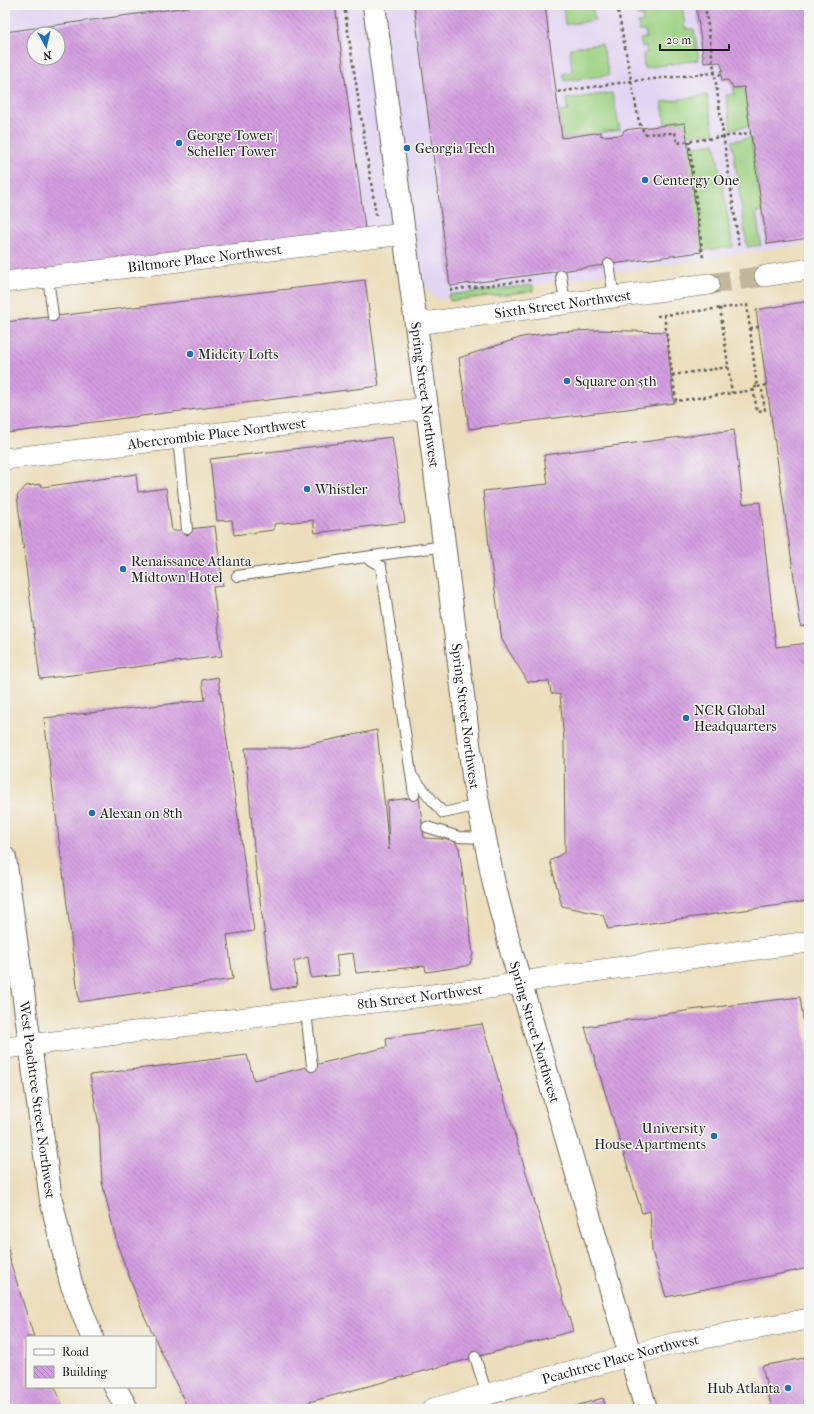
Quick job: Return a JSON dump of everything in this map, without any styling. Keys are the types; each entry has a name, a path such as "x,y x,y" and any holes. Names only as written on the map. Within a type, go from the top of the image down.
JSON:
{"main road":[{"name":"Spring Street Northwest","path":"374,5 474,783 494,884 521,982 646,1409"},
{"name":"West Peachtree Street Northwest","path":"5,858 51,1200 71,1284 92,1336"},
{"path":"116,1388 127,1409"}],"street":[{"name":"Biltmore Place Northwest","path":"5,282 404,234"},
{"path":"765,276 809,269"},
{"name":"Sixth Street Northwest","path":"416,324 565,305 709,284"},
{"name":"Abercrombie Place Northwest","path":"5,459 427,408"},
{"name":"8th Street Northwest","path":"5,1048 306,1011 809,942"},
{"name":"Peachtree Place Northwest","path":"433,1409 676,1343 809,1319"}],"lane":[{"path":"609,264 614,298"},
{"path":"561,275 565,305"},
{"path":"48,277 53,316"},
{"path":"178,438 187,529"},
{"path":"237,576 444,546"},
{"path":"365,557 381,566 414,795"},
{"path":"412,776 443,813 479,805"},
{"path":"426,827 459,837 485,838"},
{"path":"306,1011 312,1066"},
{"path":"475,1357 487,1394"}],"path":[{"path":"344,5 379,238"},
{"path":"617,5 639,122 645,134 675,133 677,143 750,133"},
{"path":"705,5 739,247"},
{"path":"558,92 632,81 714,73 721,75"},
{"path":"689,141 703,258"},
{"path":"450,290 531,280"},
{"path":"746,305 757,387"},
{"path":"720,308 732,393"},
{"path":"664,315 676,401 754,390"},
{"path":"750,328 759,327"},
{"path":"672,375 728,367"},
{"path":"762,390 764,410 757,411 753,387 767,385"}],"shaded area":[{"name":"Georgia Tech","path":"5,5 809,5 809,243 437,300 379,238 5,281"}],"green space":[{"path":"563,5 592,5 595,20 565,25"},
{"path":"641,5 682,5 685,29 694,29 699,60 644,68 643,54 647,53 646,46 642,47 640,39 646,38 645,31 639,31 638,23 643,22 642,15 637,16 636,7 641,7"},
{"path":"602,44 609,75 565,81 563,74 572,72 570,48"},
{"path":"744,87 750,126 731,129 726,95 735,94 733,88"},
{"path":"612,93 620,130 562,138 559,112 568,111 566,99"},
{"path":"707,95 714,133 685,135 683,122 665,124 662,102"},
{"path":"751,138 762,212 756,212 761,245 747,247 732,141"},
{"path":"715,143 733,247 700,251 687,147"},
{"path":"533,285 533,291 450,301 448,295"}],"building":[{"name":"George Tower | Scheller Tower","path":"202,5 335,5 365,228 5,277 5,32 26,29 26,66 66,66 66,26 49,26"},
{"path":"414,5 545,5 562,138 601,132 601,136 622,135 624,130 685,123 701,252 450,286"},
{"path":"696,5 809,5 809,238 767,244 744,87 733,88 728,80 722,81 721,71 723,70 720,62 704,63"},
{"name":"Midcity Lofts","path":"365,280 379,386 7,433 5,418 5,322"},
{"path":"809,301 809,625 801,627 756,310"},
{"name":"Square on 5th","path":"595,330 666,332 674,403 469,429 459,358 522,337 558,332"},
{"name":"NCR Global Headquarters","path":"734,430 743,504 760,502 776,647 809,643 809,901 608,929 603,915 562,906 550,861 565,852 564,741 560,695 551,693 549,681 528,682 502,640 483,491 548,484 544,455"},
{"name":"Whistler","path":"392,437 405,522 315,533 313,520 274,524 274,530 234,535 232,520 217,521 210,459"},
{"path":"136,474 138,492 166,488 172,531 215,526 223,586 213,587 222,656 40,679 17,496 26,486 41,484 42,487"},
{"path":"218,677 254,931 227,935 233,979 79,1002 44,718 205,700 202,680"},
{"path":"377,730 389,850 387,801 419,797 424,838 443,839 442,835 455,842 459,848 473,954 470,964 466,966 426,972 425,966 356,973 353,953 336,955 339,975 311,978 308,957 294,961 297,986 272,990 256,870 245,748 291,748"},
{"name":"University House Apartments","path":"800,997 809,1062 809,1268 666,1297 652,1251 650,1211 642,1213 585,1027 691,1010"},
{"path":"482,1024 573,1331 283,1409 188,1409 156,1341 156,1336 154,1336 143,1313 117,1244 102,1182 99,1126 90,1075 247,1055 254,1080 387,1047 386,1038"},
{"path":"5,1233 11,1264 34,1336 26,1336 26,1388 55,1388 64,1409 5,1409"},
{"name":"Hub Atlanta","path":"809,1357 809,1409 772,1409 762,1366"},
{"path":"603,1398 606,1409 565,1409"}],"tunnel":[{"path":"709,284 765,276"}],"place":[{"name":"George Tower | Scheller Tower","path":"179,143"},
{"name":"Georgia Tech","path":"407,148"},
{"name":"Centergy One","path":"645,180"},
{"name":"Midcity Lofts","path":"190,354"},
{"name":"Square on 5th","path":"567,381"},
{"name":"Whistler","path":"307,489"},
{"name":"Renaissance Atlanta Midtown Hotel","path":"123,569"},
{"name":"NCR Global Headquarters","path":"686,718"},
{"name":"Alexan on 8th","path":"92,813"},
{"name":"University House Apartments","path":"714,1136"},
{"name":"Hub Atlanta","path":"788,1388"}]}
